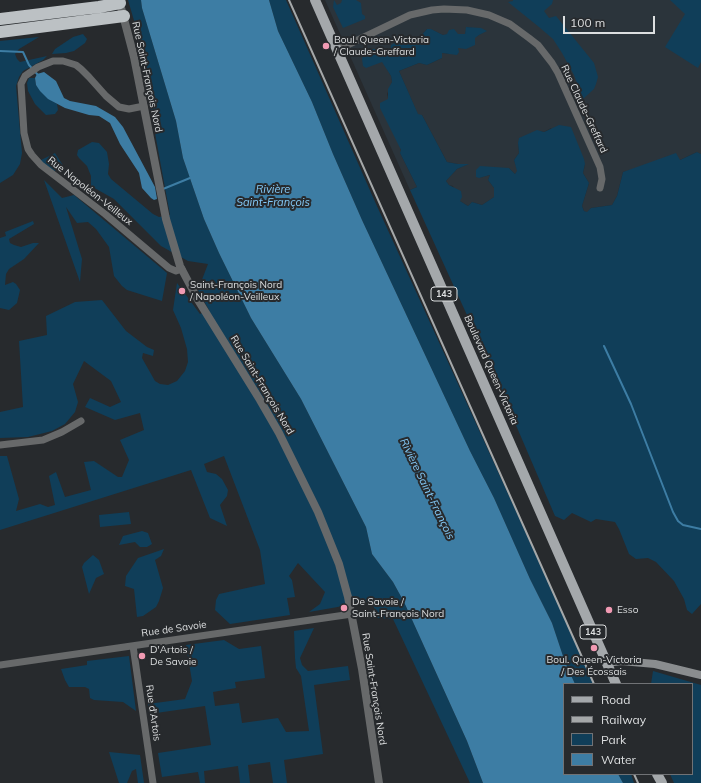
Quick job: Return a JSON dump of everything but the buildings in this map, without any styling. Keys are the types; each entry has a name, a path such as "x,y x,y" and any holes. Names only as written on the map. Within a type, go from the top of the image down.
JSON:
{"highway":[{"path":"0,20 99,7 120,1"},
{"path":"0,32 124,16"}],"main road":[{"name":"Boulevard Queen-Victoria","path":"315,0 607,663"},
{"path":"607,663 621,661 650,663 701,675"},
{"name":"143","path":"607,663 616,683"}],"street":[{"name":"Rue Saint-François Nord","path":"120,1 144,106 163,205 172,241 182,269 198,300 260,400 301,476 340,564 352,614 362,669 379,783"},
{"name":"Rue Claude-Greffard","path":"337,50 410,15 432,10 455,9 472,11 489,15 510,24 538,46 558,73 600,168 602,179 600,188"},
{"name":"Rue Napoléon-Veilleux","path":"144,106 129,109 120,107 106,96 81,69 63,61 53,61 38,67 28,73 21,84 25,140 32,155 41,165 105,214 169,268 176,271 182,269"},
{"path":"0,445 43,440 62,432 81,421"},
{"name":"Rue de Savoie","path":"0,665 352,614"},
{"name":"Rue d'Artois","path":"133,646 153,783"}],"shaded area":[{"path":"325,0 701,0 701,154 697,152 680,160 623,172 617,196 612,205 591,208 587,213 584,211 582,206 589,183 583,173 585,164 551,128 544,132 541,131 518,143 519,153 514,160 518,171 515,174 509,168 479,178 490,175 488,180 494,188 494,197 482,205 472,202 468,206 460,201 453,186 449,185 446,181 457,169 468,164 447,162 422,115 418,115 399,71 419,63 427,65 442,58 442,53 450,54 458,47 486,31 467,27 465,34 443,35 427,29 419,38 415,38 386,56 381,54 383,62 391,76 392,82 387,94 401,151 400,153 417,187 410,190"}],"green space":[{"path":"128,0 141,0 142,8 176,121 183,158 204,219 219,253 251,318 301,399 366,527 372,554 393,582 404,602 467,741 483,783 470,783 393,619 377,618 372,601 309,612 320,604 325,592 298,563 289,576 292,580 295,597 287,598 290,615 230,624 215,610 216,600 219,594 265,584 260,550 224,456 204,464 207,472 216,474 222,479 228,490 227,496 220,505 227,526 210,518 191,470 0,530 0,456 7,456 19,499 16,511 40,504 48,507 55,505 49,476 56,472 65,497 91,490 84,462 94,461 118,477 122,477 129,460 120,440 144,430 140,413 115,420 85,407 90,398 110,407 121,402 111,381 84,361 73,384 78,402 75,412 65,424 52,431 28,437 0,438 0,412 23,407 19,341 47,335 46,316 75,302 102,300 126,331 147,347 154,350 153,356 143,353 142,358 155,381 160,384 168,385 177,381 185,371 188,362 187,349 181,328 173,310 177,283 200,314 209,310 198,290 208,264 188,261 161,246 114,199 91,186 91,176 87,166 77,155 78,150 92,142 99,143 107,152 109,164 108,174 111,179 153,214 159,217 170,215 135,24"},
{"path":"269,0 286,0 376,204 594,683 575,683 565,662 552,623 362,220 312,102 278,31"},
{"path":"334,0 337,5 341,3 342,0 356,0 361,3 362,14 365,16 365,19 343,28 333,7"},
{"path":"513,0 553,0 552,4 544,11 549,18 556,16 594,63 598,77 596,84 594,89 583,99 574,75 553,39 508,2"},
{"path":"670,0 701,0 701,62 698,68 665,47 685,14"},
{"path":"466,27 481,28 487,31 475,38 475,45 466,49 458,48 459,52 457,55 442,53 442,58 427,65 419,63 399,71 418,114 422,115 447,162 469,164 457,169 446,181 449,185 461,191 462,197 460,201 468,206 472,202 482,205 494,197 494,188 488,180 490,175 479,178 476,177 476,170 480,166 509,168 515,174 517,171 514,160 519,153 519,138 537,130 544,132 559,125 571,127 584,159 585,164 583,173 589,183 582,206 584,211 587,212 591,208 612,205 617,196 623,172 676,153 680,160 697,152 701,154 701,604 692,614 687,610 684,599 674,581 656,562 648,558 636,559 629,554 615,522 596,519 591,522 572,513 564,520 555,516 497,381 410,190 417,187 400,153 401,150 380,108 380,103 388,99 388,89 392,82 391,76 382,62 366,68 363,66 362,59 364,52 371,49 377,49 381,54 386,56 390,53 391,45 400,40 419,38 427,29 431,29 443,35 447,34 449,30 454,29 458,34 465,34"},
{"path":"83,34 87,39 85,43 74,51 52,54 55,49 73,37"},
{"path":"39,37 19,49 15,54 20,62 47,56 43,60 23,71 19,77 16,86 22,153 20,164 13,175 0,183 0,41"},
{"path":"29,78 35,78 36,85 48,98 57,104 58,110 55,114 46,115 35,104 28,91 27,83"},
{"path":"55,153 64,167 54,171 41,162 41,160"},
{"path":"44,180 62,198 74,195 167,273 162,301 127,290 122,286 114,276 109,247 96,229 88,222 77,223 66,207 82,259 80,282"},
{"path":"33,221 34,224 9,239 10,243 21,247 33,243 39,243 24,259 9,269 6,274 5,285 13,282 20,290 17,303 9,310 0,308 0,238 6,236 5,232"},
{"path":"129,512 131,524 100,527 99,515"},
{"path":"142,531 148,533 152,544 147,547 140,547 135,542 119,545 123,536"},
{"path":"164,549 161,556 155,560 163,588 159,601 156,607 143,616 137,617 134,589 125,586 126,576 138,558"},
{"path":"93,555 99,560 104,574 96,578 89,594 82,567 84,563"},
{"path":"314,628 300,658 302,665 308,671 348,666 350,680 314,685 323,754 284,760 287,783 273,783 270,762 248,765 250,783 240,783 238,766 204,771 205,783 200,783 198,772 162,777 158,753 211,745 205,706 149,714 148,704 185,699 192,681 186,645 224,640 239,649 261,646 265,678 235,682 236,688 213,692 215,706 239,703 242,723 278,718 286,732 309,731 301,676 296,668 294,631"},
{"path":"129,656 136,711 123,702 94,700 90,698 89,689 85,687 69,687 61,669 87,665 87,661"},
{"path":"653,671 701,685 701,783 674,783 670,775 693,775 693,683 651,683"},
{"path":"109,752 140,755 144,783 138,783 136,769 132,771 127,783 119,783"},
{"path":"619,775 631,775 634,783 623,783"}],"water":[{"name":"Rivière Saint-François","path":"141,0 269,0 278,31 312,102 362,220 552,623 565,662 575,683 563,683 563,775 619,775 623,783 483,783 467,741 404,602 393,582 372,554 366,527 301,399 251,318 204,219 183,158 176,121 142,8"},
{"path":"44,72 56,81 64,98 70,101 96,106 115,117 123,127 155,187 157,199 154,200 151,198 142,188 139,173 120,144 110,123 99,116 89,115 65,108 48,99 40,91 36,85 35,78 37,74"}],"waterway":[{"path":"0,51 23,52 29,65 38,75"},
{"path":"163,189 190,178"},
{"path":"604,346 631,404 673,512 678,521 683,525 701,529"}],"railway":[{"path":"289,0 594,683"},
{"path":"634,775 638,783"}],"place":[{"name":"Boul. Queen-Victoria / Claude-Greffard","path":"326,46"},
{"name":"Saint-François Nord / Napoléon-Veilleux","path":"182,291"},
{"name":"De Savoie / Saint-François Nord","path":"344,608"},
{"name":"Esso","path":"609,610"},
{"name":"Boul. Queen-Victoria / Des Écossais","path":"594,648"},
{"name":"D'Artois / De Savoie","path":"142,656"}]}
